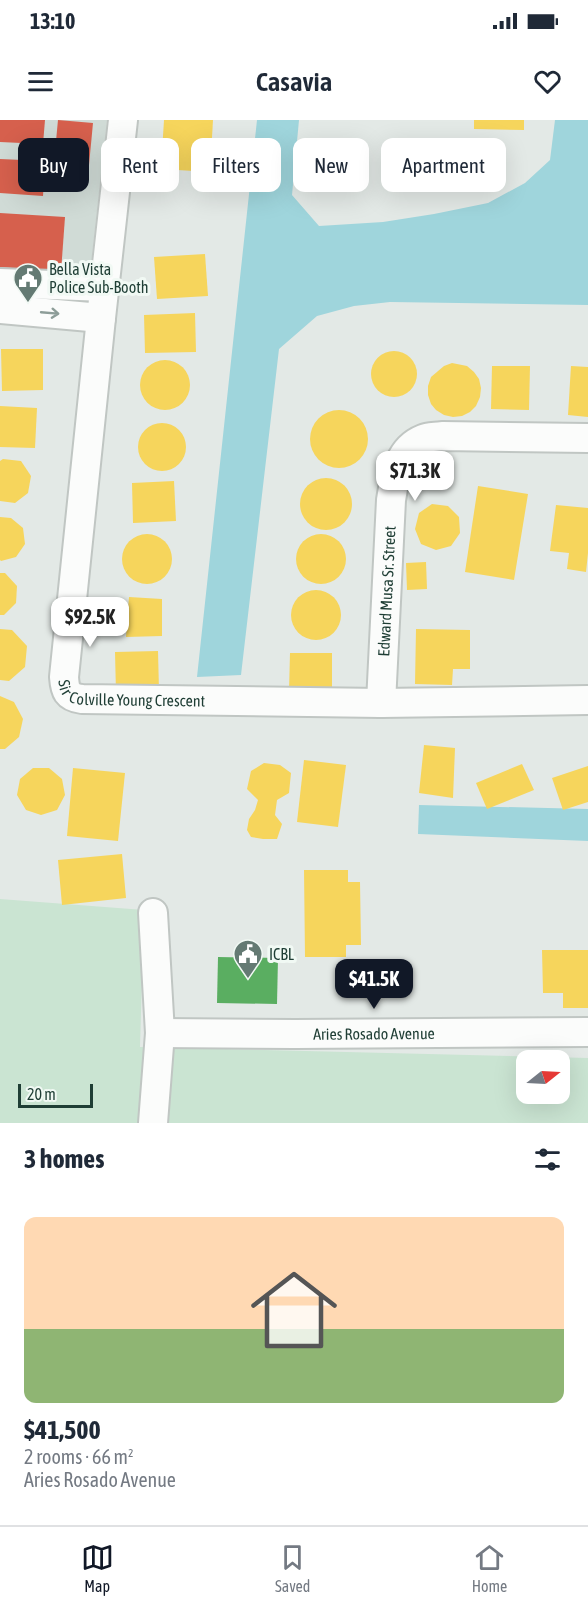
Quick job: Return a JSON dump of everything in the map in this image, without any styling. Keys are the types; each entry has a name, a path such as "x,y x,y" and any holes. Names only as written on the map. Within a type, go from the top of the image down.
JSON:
{"street":[{"name":"Sir Colville Young Crescent","path":"123,120 64,676 68,693 74,698 82,699 381,703 588,700"},
{"path":"0,283 105,287"},
{"path":"0,309 101,318"},
{"name":"Edward Musa Sr. Street","path":"381,703 391,500 401,458 412,446 424,439 442,436 588,438"},
{"path":"153,913 160,1033 153,1123"},
{"name":"Aries Rosado Avenue","path":"160,1033 588,1032"}],"shaded area":[{"path":"0,120 107,120 105,138 101,138 101,174 84,328 0,321"}],"green space":[{"path":"0,899 144,910 140,1047 516,1056 516,1104 570,1104 570,1058 588,1058 588,1123 0,1123"}],"water":[{"path":"257,120 299,120 297,138 293,138 292,195 319,226 383,222 488,203 525,183 550,160 555,120 588,120 588,305 390,302 354,306 317,316 279,349 241,675 197,677 249,192 281,192 281,138 255,138"},
{"path":"419,805 588,809 588,841 418,834"}],"building: Homes":[{"path":"164,120 213,120 212,138 191,138 191,171 179,170 179,138 163,138"},
{"path":"474,120 524,120 524,130 474,129"},
{"path":"205,254 208,296 157,299 154,257"},
{"path":"195,313 196,352 145,353 144,315"},
{"path":"1,349 43,349 43,390 2,391"},
{"path":"394,351 410,358 417,374 410,390 394,397 378,390 371,374 378,358"},
{"path":"160,360 170,360 183,367 190,380 190,390 183,403 170,410 160,410 151,406 144,399 140,390 140,380 144,371 151,364"},
{"path":"452,363 467,366 474,372 481,388 476,406 462,416 453,417 436,410 428,395 431,377 444,366"},
{"path":"492,366 530,366 529,410 491,409"},
{"path":"571,366 588,367 588,417 568,415"},
{"path":"0,406 37,408 35,448 0,447"},
{"path":"339,410 355,415 363,423 368,439 363,455 355,463 339,468 323,463 315,455 310,439 315,423 323,415"},
{"path":"157,423 167,423 182,433 186,447 182,461 176,467 167,471 157,471 142,461 138,452 138,442 148,427"},
{"path":"3,459 21,461 31,476 28,493 15,503 0,501 0,461"},
{"path":"326,478 336,480 344,486 350,494 352,504 350,514 344,522 336,528 326,530 316,528 308,522 302,514 300,504 302,494 308,486 316,480"},
{"path":"174,481 176,521 133,523 132,483"},
{"path":"478,486 528,494 514,580 465,572"},
{"path":"432,504 448,506 459,517 460,533 451,546 436,550 421,544 415,529 419,513"},
{"path":"556,505 588,508 586,572 567,569 569,553 550,551"},
{"path":"0,517 11,518 23,528 25,544 16,557 1,561 0,560"},
{"path":"142,534 152,534 165,541 172,554 172,564 165,577 152,584 142,584 133,580 126,573 122,564 122,554 126,545 133,538"},
{"path":"321,534 330,536 341,545 346,559 344,568 335,579 321,584 312,582 301,573 296,559 298,550 307,539"},
{"path":"426,562 427,589 407,590 406,563"},
{"path":"0,573 5,573 17,586 16,603 4,615 0,615"},
{"path":"316,590 330,594 337,601 341,615 337,629 330,636 316,640 302,636 295,629 291,615 295,601 302,594"},
{"path":"129,597 162,599 162,636 126,637"},
{"path":"0,629 12,630 27,646 25,667 9,681 0,680"},
{"path":"416,629 470,630 470,669 453,669 452,685 415,684"},
{"path":"158,651 159,691 116,693 115,652"},
{"path":"290,653 332,653 332,693 289,692"},
{"path":"0,696 14,702 23,719 19,737 5,749 0,749"},
{"path":"424,745 455,748 453,798 419,793"},
{"path":"304,760 346,765 338,827 297,822"},
{"path":"264,763 280,765 291,773 289,793 277,800 275,815 282,824 277,839 251,837 247,830 249,819 258,800 247,789 251,771"},
{"path":"522,764 534,790 487,809 476,783"},
{"path":"588,766 588,802 563,810 552,778"},
{"path":"33,768 49,768 62,779 65,795 57,810 41,815 26,810 17,795 20,779"},
{"path":"73,768 125,773 118,841 67,836"},
{"path":"122,854 126,898 62,905 58,860"},
{"path":"304,870 348,870 348,882 360,882 361,945 346,945 346,957 305,957"},
{"path":"542,950 588,950 588,1008 563,1008 563,993 543,993"}],"building: Shops":[{"path":"0,120 45,120 44,138 18,138 18,143 0,142"},
{"path":"58,120 93,123 89,165 89,138 56,138"},
{"path":"0,159 18,160 18,192 43,192 43,196 0,193"},
{"path":"0,213 65,217 61,272 0,267"}],"building: Public":[{"name":"ICBL","path":"218,957 278,958 277,1004 217,1003"}],"place":[{"name":"Bella Vista Police Sub-Booth","path":"28,304"},
{"name":"ICBL","path":"248,980"}]}
